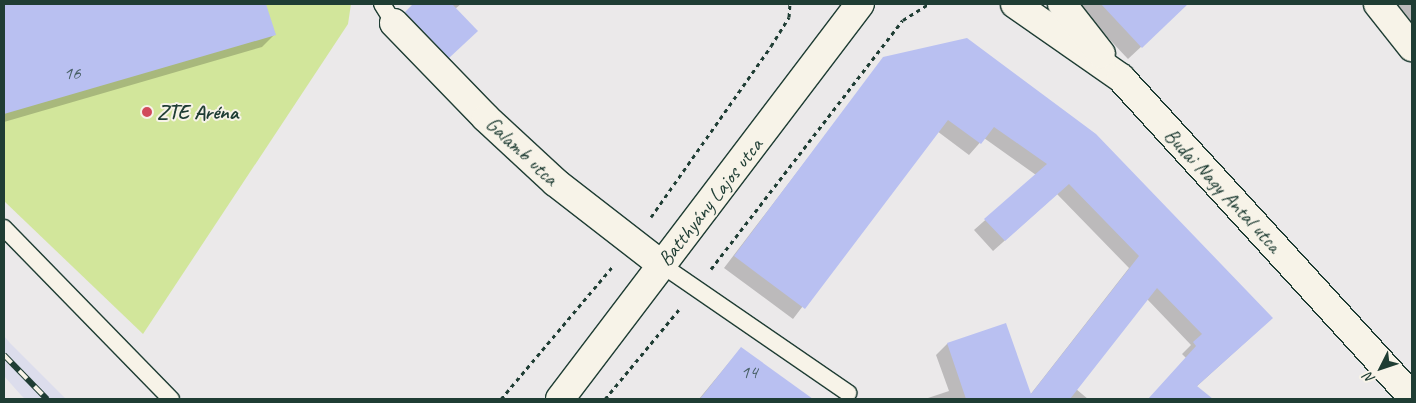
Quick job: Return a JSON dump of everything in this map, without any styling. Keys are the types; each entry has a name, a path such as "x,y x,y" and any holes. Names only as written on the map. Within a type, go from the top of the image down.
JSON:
{"street":[{"name":"Batthyány Lajos utca","path":"560,399 662,264 839,17 860,4"},
{"name":"Budai Nagy Antal utca","path":"1014,4 1121,78 1412,397"},
{"path":"1062,4 1121,78"},
{"path":"1378,4 1412,47"},
{"name":"Galamb utca","path":"388,13 486,118 555,182 632,244 662,264"}],"lane":[{"path":"4,228 171,399"},
{"path":"662,264 848,393"}],"path":[{"path":"501,399 632,244 771,46 789,17 790,4"},
{"path":"605,399 697,288 903,20 929,4"}],"shaded area":[{"path":"4,336 66,399 25,399 20,394 4,376"}],"green space":[{"name":"ZTE Aréna","path":"4,4 351,4 348,24 143,334 4,201"}],"building":[{"name":"ZTE Aréna","path":"4,4 266,4 276,35 4,114"},
{"path":"413,4 452,4 478,31 449,58 405,12"},
{"path":"1101,4 1188,4 1142,48"},
{"path":"967,38 1096,134 1273,318 1197,386 1213,399 1148,399 1196,346 1193,342 1202,334 1157,288 1070,399 966,399 947,343 1006,323 1031,394 1139,256 1069,184 1005,241 984,219 1047,164 994,127 981,144 948,120 805,309 734,256 883,57"},
{"path":"741,347 813,399 700,399"}],"railway":[{"path":"4,355 47,399"}],"place":[{"name":"ZTE Aréna","path":"147,112"}]}
